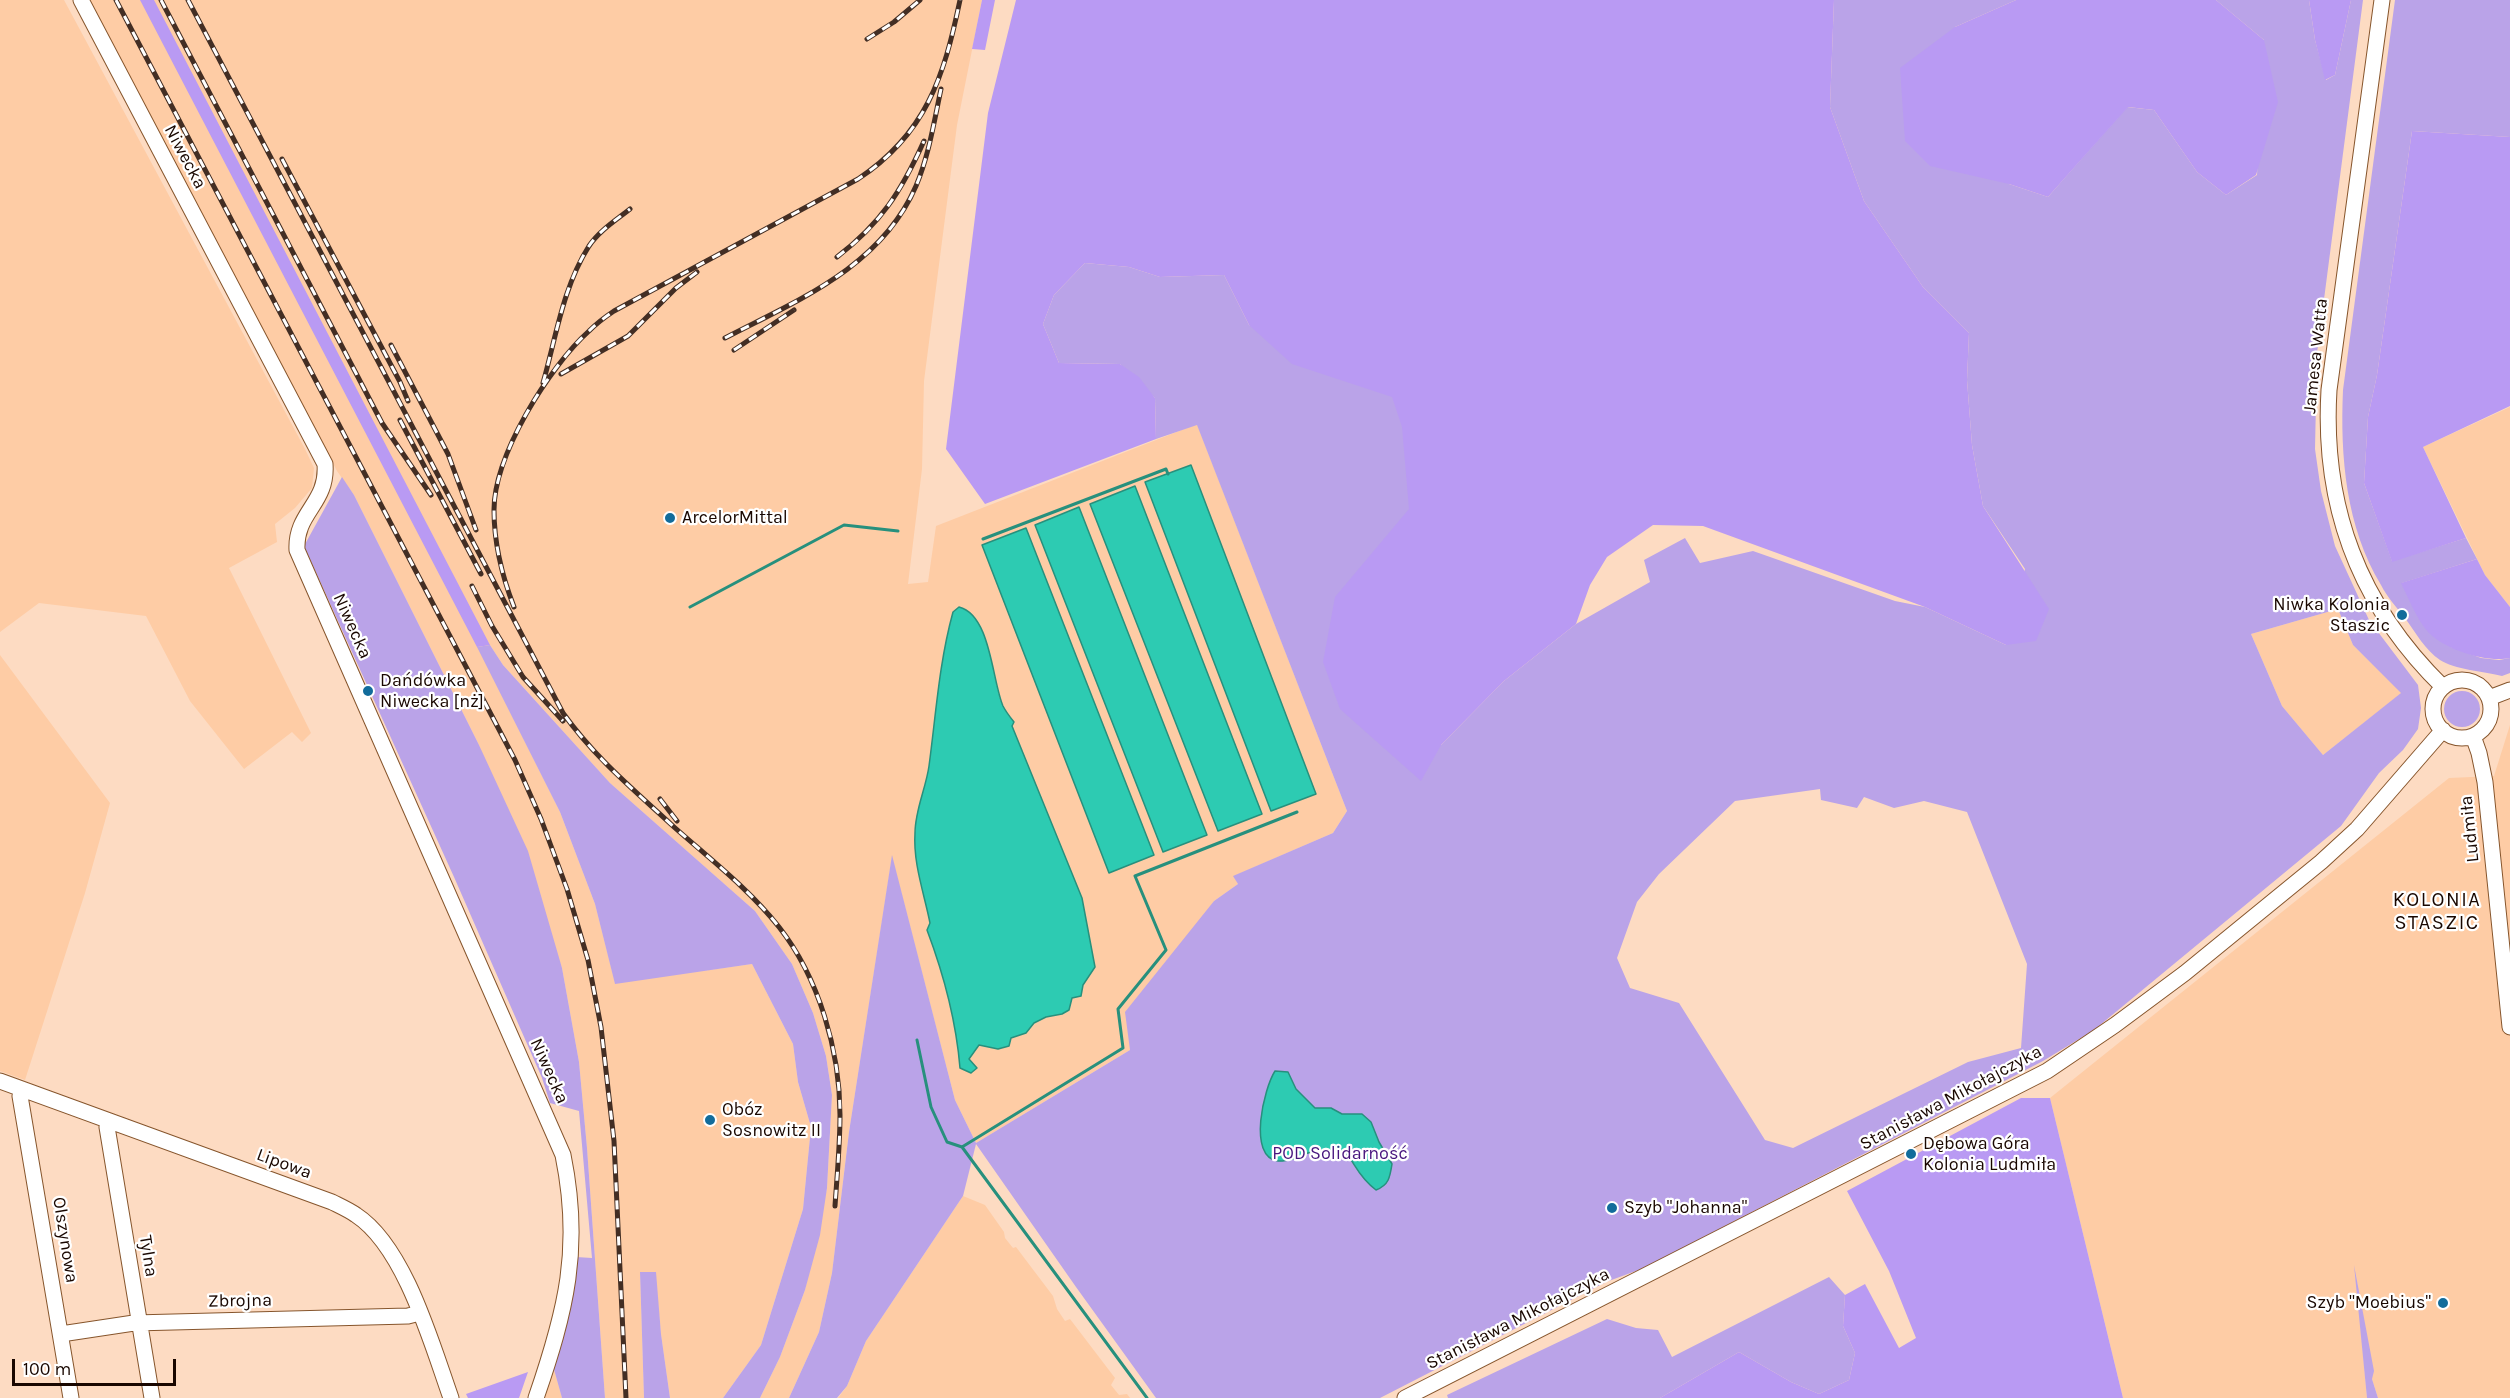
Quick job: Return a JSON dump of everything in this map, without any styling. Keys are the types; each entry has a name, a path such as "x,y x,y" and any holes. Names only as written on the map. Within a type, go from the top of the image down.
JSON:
{"street":[{"name":"Niwecka","path":"81,0 324,464 326,478 323,490 298,531 297,550 560,1142 571,1207 570,1275 564,1310 536,1398"},
{"name":"Jamesa Watta","path":"2382,0 2329,390 2328,446 2338,510 2357,565 2388,622 2443,687"},
{"path":"2453,681 2474,682 2489,698 2491,707 2487,724 2473,736 2462,738 2452,736 2443,730 2434,713 2434,703 2443,687 2453,681"},
{"path":"2489,698 2510,690"},
{"name":"Stanisława Mikołajczyka","path":"1405,1398 2048,1071 2185,973 2321,862 2357,829 2443,730"},
{"name":"Ludmiła","path":"2473,736 2480,753 2485,782 2510,1027"},
{"name":"Lipowa","path":"0,1082 332,1202 358,1215 392,1253 420,1313 451,1398"},
{"name":"Olszynowa","path":"22,1089 20,1096 71,1398"},
{"name":"Tylna","path":"109,1121 107,1127 152,1398"},
{"name":"Zbrojna","path":"60,1334 139,1323 408,1316 420,1313"}],"shaded area":[{"path":"0,0 64,0 314,468 312,488 295,508 275,524 277,542 229,568 311,733 302,742 292,732 244,769 190,701 146,616 39,603 0,632"},
{"path":"90,0 982,0 957,125 924,381 922,469 908,584 928,582 936,526 1197,424 1347,811 1333,833 1234,876 1238,884 1214,901 1130,1050 976,1143 955,1100 892,857 849,1132 832,1273 819,1332 789,1398 760,1398 780,1357 805,1290 827,1188 832,1095 826,1056 813,1013 792,964 755,911 610,783 503,665 490,645 478,647 560,812 595,904 615,983 752,964 793,1044 798,1082 811,1127 803,1209 761,1345 723,1398 670,1398 655,1272 640,1273 644,1398 605,1398 579,1062 562,968 479,745 354,495 337,471"},
{"path":"140,0 154,0 490,645 477,647"},
{"path":"982,0 995,0 985,50 972,49"},
{"path":"1016,0 1834,0 1830,107 1864,201 1923,287 1969,333 1967,380 1972,445 1983,506 2049,609 2036,641 2006,645 1925,607 1703,526 1653,525 1607,557 1590,585 1576,624 1504,681 1441,745 1421,781 1340,709 1323,662 1335,597 1409,509 1402,427 1392,397 1292,364 1249,325 1224,275 1160,277 1129,267 1085,263 1054,295 1043,324 1059,363 1120,364 1139,377 1155,398 1156,439 985,504 946,449 988,113"},
{"path":"2016,0 2216,0 2264,40 2278,102 2256,175 2226,195 2197,172 2154,110 2128,107 2048,197 2009,184 1930,166 1905,141 1900,68 1955,27"},
{"path":"2309,0 2351,0 2335,75 2325,80 2315,40"},
{"path":"2412,131 2510,137 2510,406 2423,447 2466,538 2392,562 2364,483 2368,417 2377,375"},
{"path":"2510,407 2510,607 2485,575 2423,447"},
{"path":"2477,559 2485,575 2510,607 2510,658 2478,657 2455,649 2435,638 2420,621 2401,583"},
{"path":"2338,609 2353,645 2402,693 2323,755 2282,706 2251,634"},
{"path":"0,655 110,803 85,893 25,1080 0,1071"},
{"path":"2510,725 2510,1398 2378,1398 2372,1379 2356,1275 2367,1398 2123,1398 2050,1098 2449,778 2494,776"},
{"path":"2021,1098 2050,1098 2123,1398 1660,1398 1739,1352 1791,1382 1819,1394 1849,1380 1855,1353 1843,1326 1845,1295 1865,1284 1899,1348 1916,1338 1889,1271 1847,1191"},
{"path":"963,1196 985,1205 1004,1232 1005,1238 1013,1248 1016,1247 1053,1296 1057,1309 1065,1321 1070,1319 1115,1378 1111,1385 1119,1395 1127,1394 1130,1398 838,1398 847,1386 866,1341"},
{"path":"553,1366 562,1398 542,1398"},
{"path":"528,1372 519,1398 468,1398 466,1394"}],"green space":[{"name":"POD Solidarność","path":"1834,0 2016,0 1955,27 2009,184 2048,197 2127,107 2154,110 2197,172 2226,195 2257,175 2264,40 2216,0 2309,0 2315,40 2326,80 2335,75 2351,0 2363,0 2317,353 2315,449 2321,491 2335,546 2369,620 2418,685 2421,708 2418,729 2403,750 2379,773 2341,826 2094,1030 2043,1061 1644,1268 1606,1282 1380,1398 1156,1398 976,1144 963,1196 866,1341 847,1386 837,1398 789,1398 819,1332 832,1273 849,1132 892,855 955,1100 976,1143 1130,1050 1125,1012 1214,901 1238,884 1233,876 1333,833 1347,811 1197,425 1156,439 1155,398 1120,364 1059,363 1043,324 1054,295 1085,263 1129,267 1160,277 1224,275 1249,325 1419,392 1441,745 1504,681 1576,624 1650,582 1644,560 1685,538 1700,563 1753,551 1895,601 1925,607 2006,645 2025,569 1983,506 1972,445 1967,380 1969,333 1923,287 1864,201 1830,107","holes":["2338,609 2353,645 2401,693 2323,755 2282,706 2251,634","1820,789 1821,800 1857,808 1864,797 1894,808 1924,801 1967,812 2027,964 2021,1048 1968,1062 1793,1148 1765,1140 1679,1003 1630,988 1617,958 1637,902 1659,874 1735,801"]},
{"path":"2395,0 2510,0 2510,137 2412,131 2377,375 2368,417 2364,483 2392,561 2466,538 2477,559 2402,583 2451,647 2481,658 2499,660 2510,658 2510,673 2502,676 2446,663 2425,646 2386,594 2369,563 2353,515 2344,466 2343,390"},
{"path":"342,477 354,495 479,745 528,851 562,968 579,1062 605,1398 562,1398 553,1366 576,1257 592,1258 579,1111 550,1103 542,1078 454,877 304,546"},
{"path":"490,645 503,665 610,783 755,911 792,964 813,1013 826,1056 832,1095 827,1188 820,1235 805,1290 780,1357 760,1398 723,1398 761,1345 803,1209 811,1127 798,1082 793,1044 752,964 615,984 595,904 560,812 477,647"},
{"path":"2462,691 2475,696 2480,709 2475,722 2462,727 2449,722 2444,709 2449,696"},
{"path":"2354,1265 2374,1371 2372,1379 2378,1398 2367,1398"},
{"path":"640,1272 656,1272 661,1334 670,1398 644,1398"},
{"path":"1829,1277 1845,1295 1843,1326 1855,1353 1849,1380 1819,1394 1791,1382 1739,1352 1660,1398 1448,1398 1447,1395 1607,1319 1636,1328 1658,1330 1672,1357"}],"water":[{"path":"1191,465 1316,794 1271,811 1145,482"},
{"path":"1135,486 1262,814 1218,831 1090,504"},
{"path":"1079,507 1207,835 1163,852 1035,525"},
{"path":"1026,528 1154,855 1109,873 982,545"},
{"path":"959,607 970,613 978,622 984,635 1003,706 1014,722 1012,726 1082,898 1095,967 1083,985 1081,996 1072,998 1069,1010 1034,1023 1026,1033 1011,1038 1009,1046 998,1049 979,1045 969,1059 977,1068 971,1073 960,1068 956,1033 948,998 927,930 930,923 917,867 915,844 915,824 929,766 944,650 953,612"},
{"path":"1275,1071 1288,1072 1296,1089 1315,1108 1331,1108 1342,1114 1362,1114 1371,1122 1392,1164 1384,1186 1376,1190 1343,1152 1322,1150 1284,1161 1269,1157 1263,1148 1261,1121 1266,1092"}],"waterway":[{"path":"983,539 1166,469 1168,474"},
{"path":"690,607 844,525 898,531"},
{"path":"962,1147 1123,1048 1118,1009 1166,950 1135,876 1297,812"},
{"path":"917,1040 931,1107 947,1142 962,1147 1147,1398"}],"railway":[{"path":"116,0 515,760 541,819 567,889 588,960 601,1027 614,1141 626,1398"},
{"path":"161,0 382,423 431,495"},
{"path":"188,0 563,713 588,745 616,773 755,900 779,927 805,969 825,1016 836,1066 840,1115 835,1206"},
{"path":"867,39 894,22 920,0"},
{"path":"514,607 497,547 494,522 496,488 503,464 526,413 557,366 589,331 614,311 858,179 881,162 916,123 939,79 960,0"},
{"path":"725,338 781,310 835,278 882,239 901,214 921,174 941,89"},
{"path":"837,257 878,219 907,176 924,141"},
{"path":"282,159 408,401"},
{"path":"543,383 566,295 580,262 598,235 630,209"},
{"path":"561,374 628,336 676,288 697,272"},
{"path":"734,350 794,310"},
{"path":"391,345 448,454 476,530"},
{"path":"400,420 481,574"},
{"path":"472,586 492,626 523,677 563,721"},
{"path":"660,799 677,821"}],"place":[{"name":"ArcelorMittal","path":"670,518"},
{"name":"Niwka Kolonia Staszic","path":"2402,615"},
{"name":"Dańdówka Niwecka [nż]","path":"368,691"},
{"name":"Obóz Sosnowitz II","path":"710,1120"},
{"name":"Dębowa Góra Kolonia Ludmiła","path":"1911,1154"},
{"name":"Szyb \"Johanna\"","path":"1612,1208"},
{"name":"Szyb \"Moebius\"","path":"2443,1303"}],"district":[{"name":"KOLONIA STASZIC","path":"2437,912"}]}
